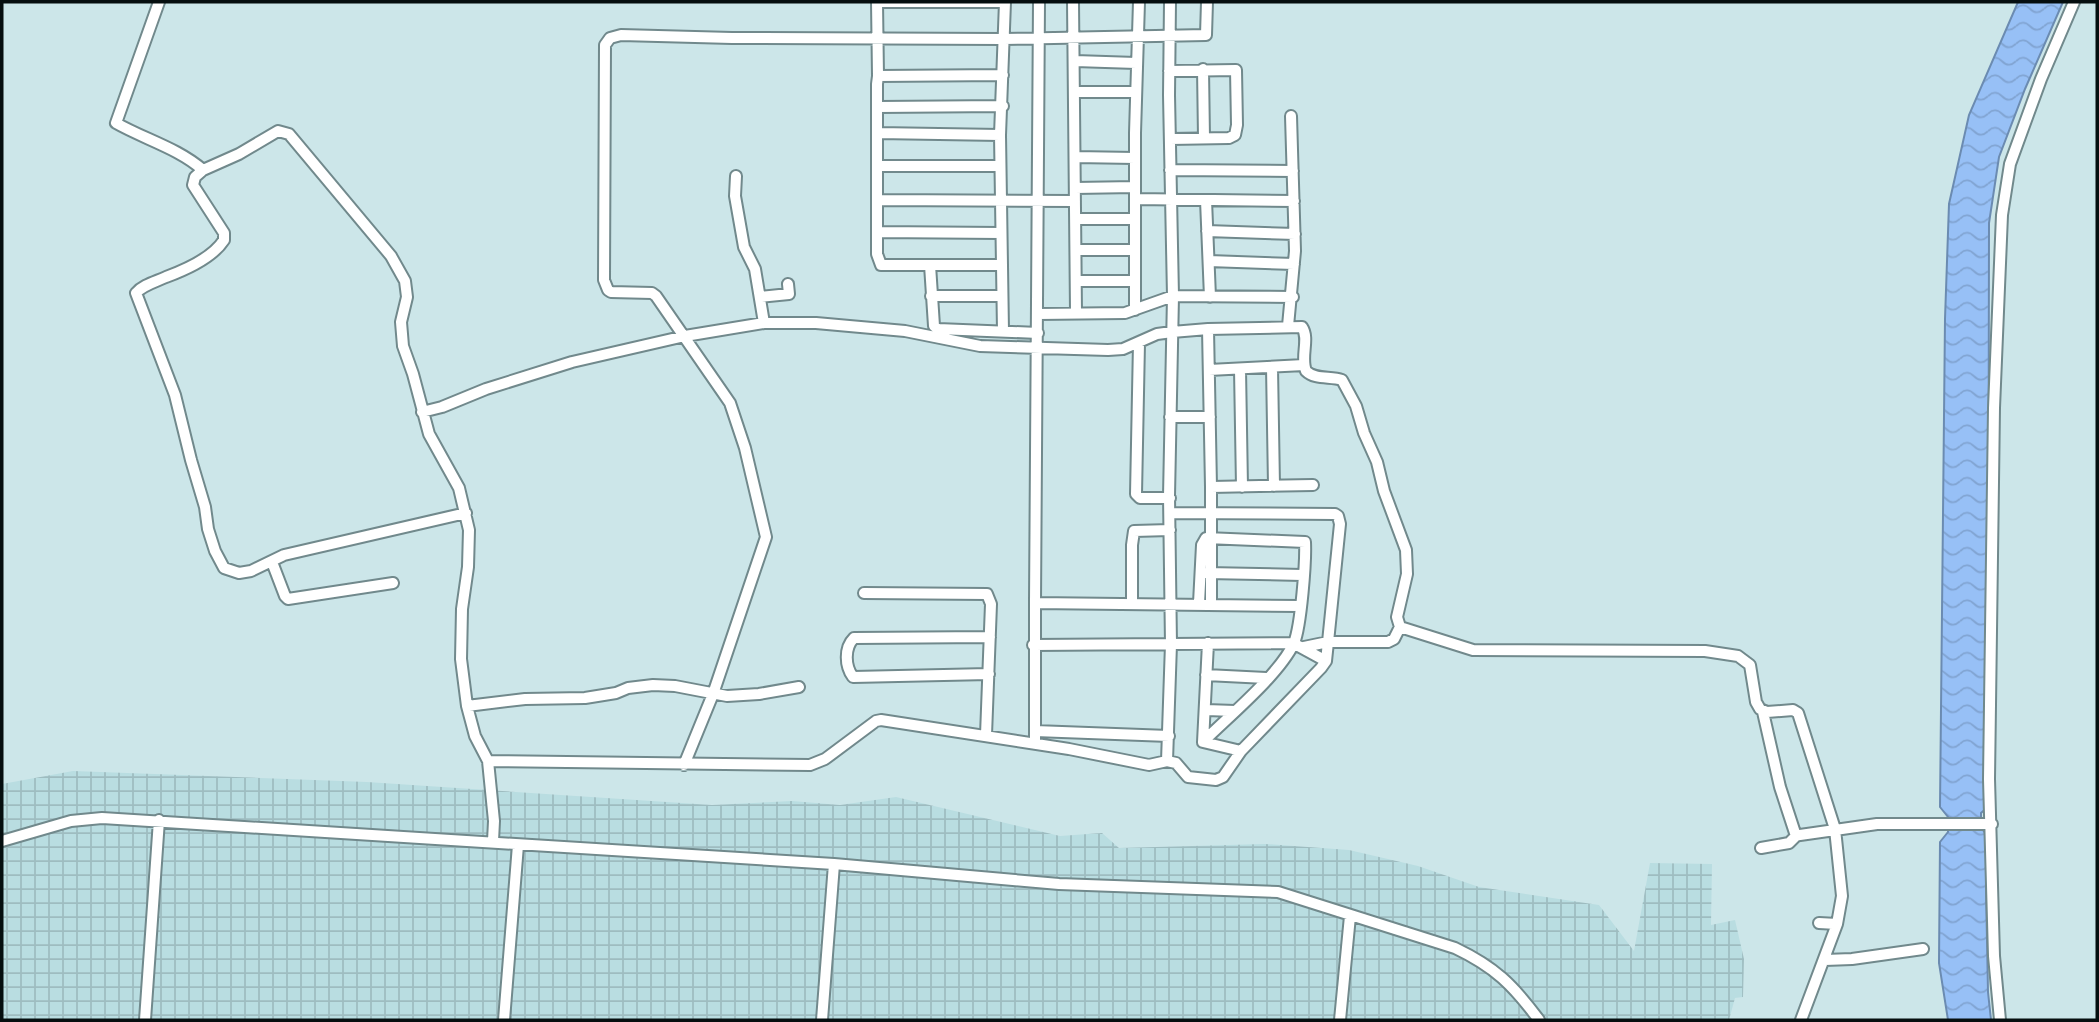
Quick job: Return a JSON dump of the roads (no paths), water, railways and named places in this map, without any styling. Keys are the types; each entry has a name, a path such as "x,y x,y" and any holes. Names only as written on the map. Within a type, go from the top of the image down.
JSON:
{"street":[{"path":"159,2 116,122 185,155 203,170"},
{"path":"1002,265 881,264 877,254 877,2 1004,2 1003,106 1000,135 1001,233 1002,265 1003,331"},
{"path":"1035,743 1033,645 1038,347 1039,2"},
{"path":"1073,2 1076,312"},
{"path":"1135,310 1136,63 1139,2"},
{"path":"1167,761 1171,644 1170,417 1173,296 1170,2"},
{"path":"684,765 713,694 766,537 745,448 730,403 652,293 611,292 604,280 605,45 610,38 621,35 1004,39 1206,35 1206,2"},
{"path":"2000,1020 1986,824 1989,779 1994,408 2003,215 2010,164 2041,79 2074,2"},
{"path":"1075,61 1136,63"},
{"path":"1203,69 1204,138"},
{"path":"1169,71 1236,70 1237,125 1237,132 1232,138 1170,139"},
{"path":"878,76 1003,75"},
{"path":"1075,92 1136,92"},
{"path":"878,107 1003,106"},
{"path":"1291,116 1296,234 1293,297 1295,326"},
{"path":"466,513 302,550 284,555 258,569 239,573 228,570 221,564 208,529 205,507 175,396 136,293 141,288 179,272 219,247 225,240 224,233 193,185 195,177 203,170 239,154 278,131 289,134 391,256 402,274 407,289 401,322 402,346 413,374 429,434 455,478 466,513 470,539 462,610 461,650 467,706 475,736 488,761 494,821 493,841"},
{"path":"877,133 1000,135"},
{"path":"1075,157 1135,158"},
{"path":"877,166 1000,166"},
{"path":"1170,170 1293,172"},
{"path":"736,176 735,196 744,247 754,266 764,323"},
{"path":"1075,188 1135,187"},
{"path":"1135,199 1294,201"},
{"path":"879,200 1075,201"},
{"path":"1206,200 1210,298"},
{"path":"1076,219 1135,219"},
{"path":"1207,231 1296,234"},
{"path":"877,232 1001,233"},
{"path":"1076,250 1135,250"},
{"path":"1209,261 1294,264"},
{"path":"930,265 934,326 1038,333"},
{"path":"1076,281 1135,281"},
{"path":"760,297 789,294 788,284"},
{"path":"931,296 1002,296"},
{"path":"1038,314 1125,313 1173,296 1293,297"},
{"path":"422,412 572,362 685,336 764,323 816,323 905,331 981,346 1108,350 1124,349 1157,334 1172,332 1295,326 1306,333 1304,365 1309,375 1333,377 1345,382 1377,462 1407,557 1407,574 1397,617 1400,627 1394,639 1388,642 1299,645 1033,645"},
{"path":"1208,329 1212,538"},
{"path":"1139,344 1136,494 1143,498 1170,498"},
{"path":"1209,370 1304,365"},
{"path":"1272,367 1274,486"},
{"path":"1240,369 1242,487"},
{"path":"1170,417 1210,417"},
{"path":"1212,487 1313,485"},
{"path":"488,761 810,765 825,759 881,720 1035,743 1149,765 1167,761 1176,763 1188,777 1216,780 1223,777 1241,751 1326,661 1340,524 1335,514 1170,513"},
{"path":"1132,604 1132,545 1135,531 1170,530"},
{"path":"1203,742 1299,645 1304,541 1206,538 1202,542 1206,573 1205,603"},
{"path":"272,562 288,598 393,583"},
{"path":"1206,573 1302,575"},
{"path":"864,593 987,594 991,604 986,735"},
{"path":"1035,603 1300,606"},
{"path":"1400,627 1473,650 1705,651 1738,656 1750,665 1756,702 1763,712 1780,787 1796,836"},
{"path":"989,674 853,677 847,658 850,642 860,637 990,637"},
{"path":"1203,742 1208,643"},
{"path":"1299,645 1326,661"},
{"path":"1206,675 1266,678"},
{"path":"467,706 526,699 585,698 653,685 675,686 713,694 746,695 799,687"},
{"path":"1206,710 1235,711"},
{"path":"1763,712 1793,710 1801,718 1835,829 1842,884 1837,924 1801,1020"},
{"path":"1035,731 1169,736"},
{"path":"1203,742 1241,751"},
{"path":"2,841 71,821 102,818 159,820 834,864 1059,884 1278,892 1455,948 1483,961 1516,990 1539,1020"},
{"path":"145,1020 159,820"},
{"path":"1760,848 1789,843 1796,836 1877,824 1986,824"},
{"path":"504,1020 518,845"},
{"path":"822,1020 834,864"},
{"path":"1340,1020 1350,916"},
{"path":"1819,923 1837,924"},
{"path":"1825,960 1923,949"}],"water":[{"path":"2018,2 2063,2 1999,157 1989,223 1988,807 1981,813 1981,827 1989,839 1986,889 1991,1020 1948,1020 1939,963 1940,842 1948,832 1948,817 1940,807 1945,319 1949,204 1969,115"}]}
